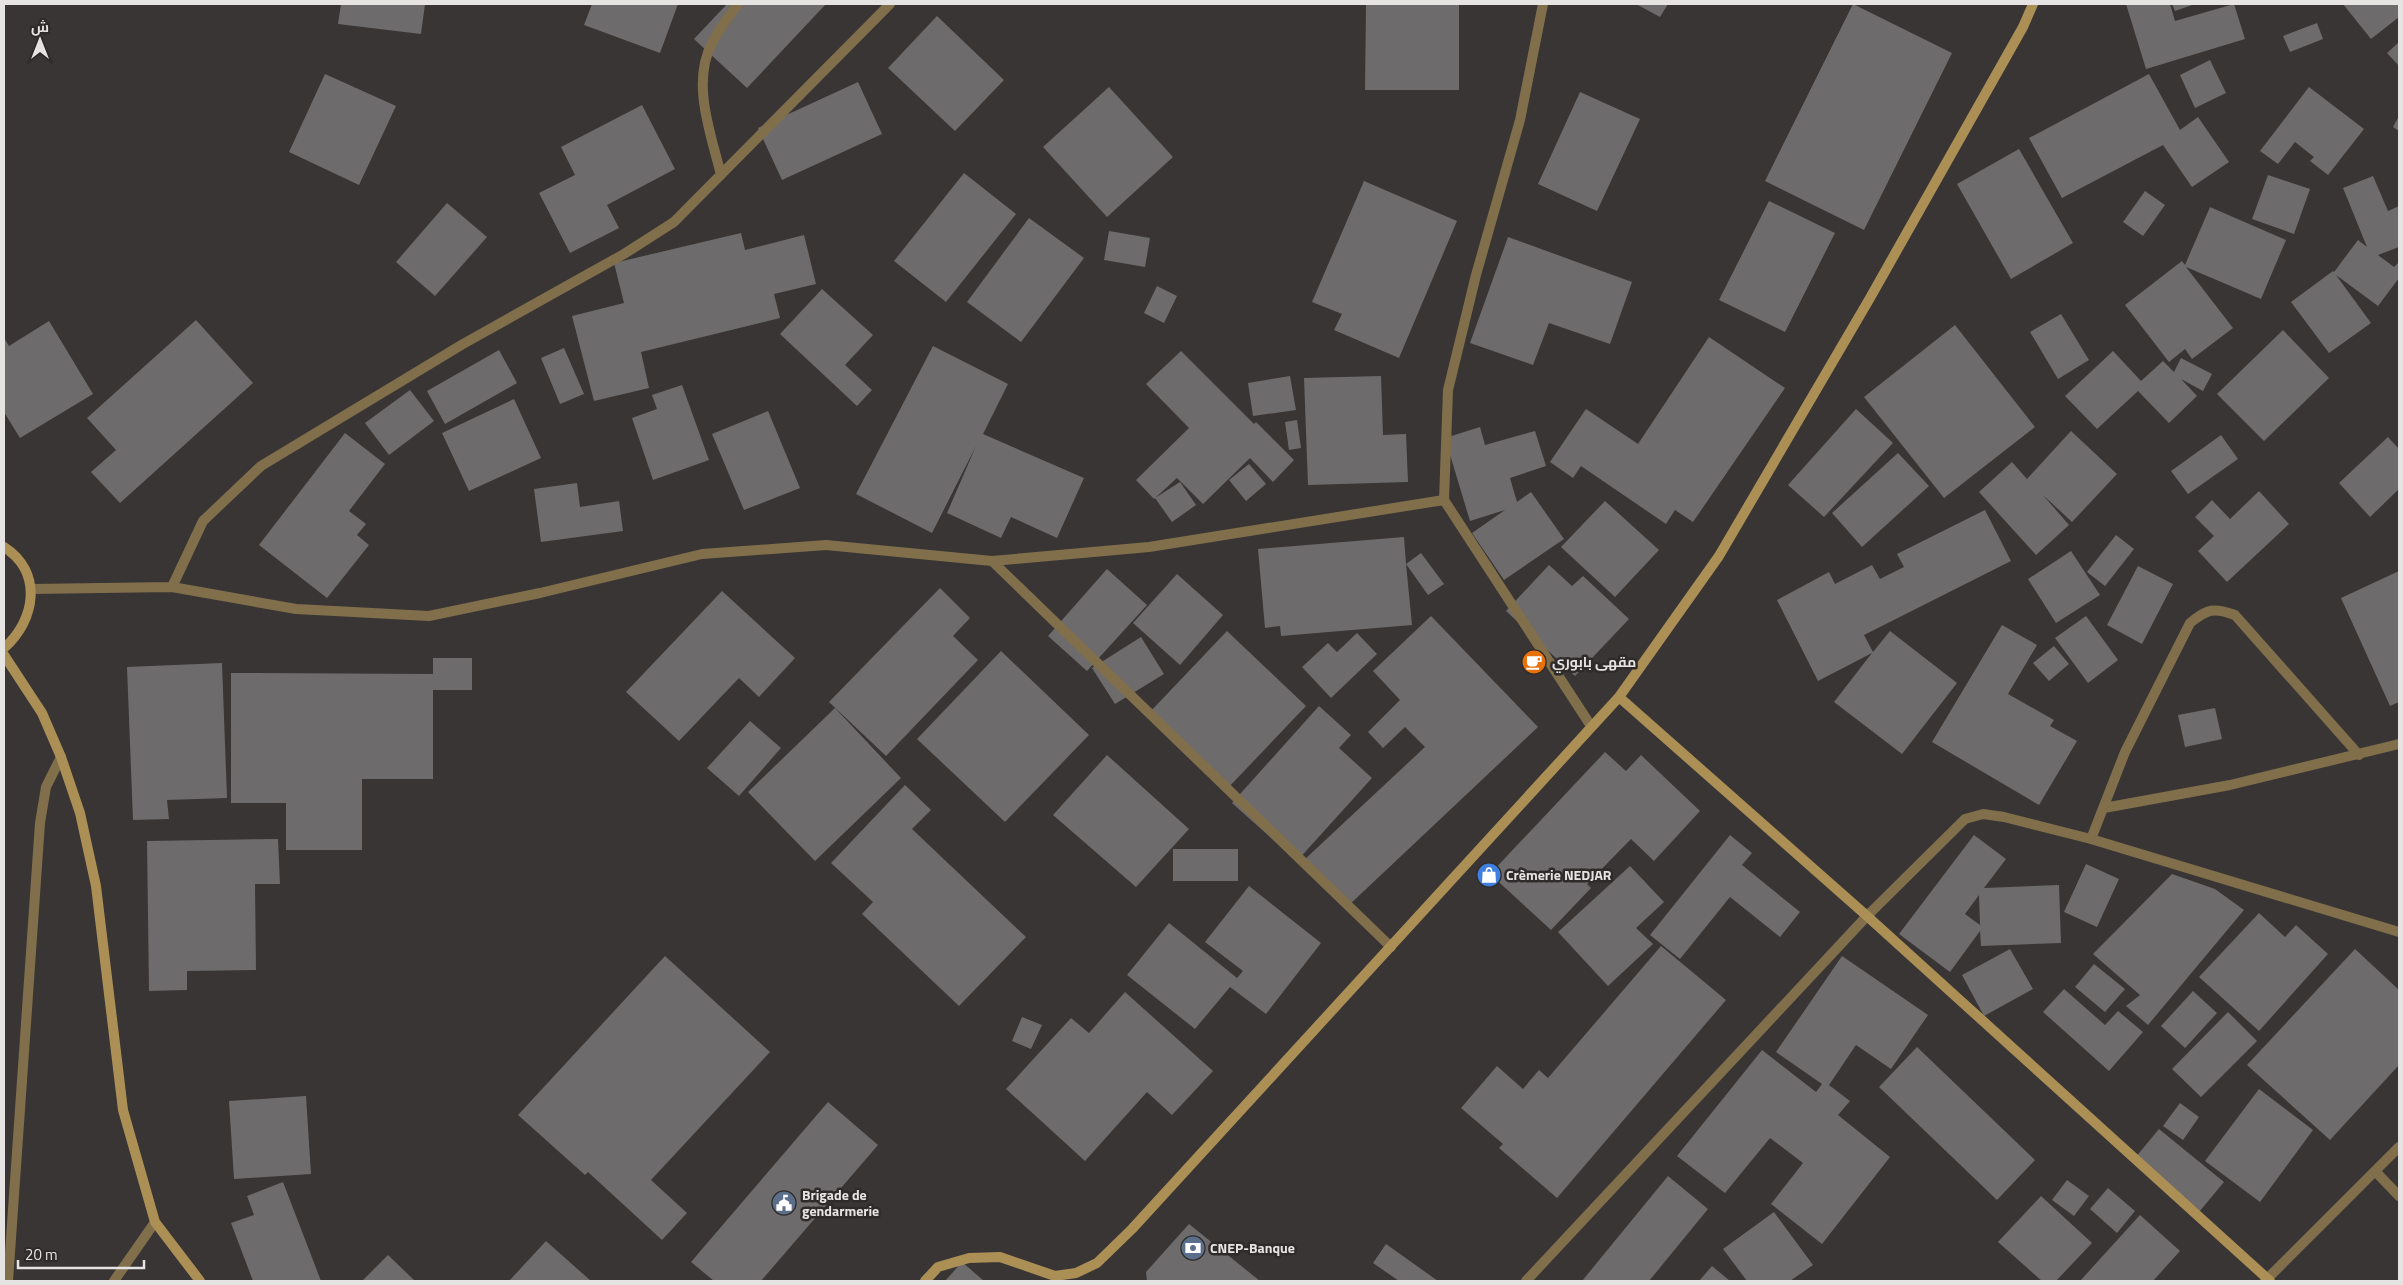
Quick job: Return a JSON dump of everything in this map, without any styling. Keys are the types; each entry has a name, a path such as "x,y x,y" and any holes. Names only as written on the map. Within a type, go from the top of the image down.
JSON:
{"main road":[{"path":"925,1281 938,1267 969,1258 1000,1257 1058,1279 1076,1273 1097,1262 1125,1236 1619,697 1718,556 1870,298 2023,27 2033,4"},
{"path":"4,547 11,552 24,568 31,589 28,618 17,637 4,648"},
{"path":"4,655 42,713 61,757 80,813 96,886 123,1110 155,1222 200,1281"},
{"path":"1619,697 1867,916 2268,1280"}],"street":[{"path":"721,175 704,101 703,74 711,44 738,4"},
{"path":"172,587 204,521 262,466 463,344 674,222 890,4"},
{"path":"1543,4 1520,120 1476,275 1448,390 1444,500 1591,726"},
{"path":"31,589 172,587 296,609 429,616 540,593 702,554 826,544 992,560 1149,547 1444,500"},
{"path":"992,560 1391,947"},
{"path":"2091,839 2125,752 2190,623 2203,612 2222,609 2235,615 2359,755"},
{"path":"2104,808 2230,785 2399,744"},
{"path":"8,1281 40,823 46,787 61,757"},
{"path":"1526,1281 1867,916 1965,819 1983,814 2004,817 2091,839 2399,932"},
{"path":"2268,1280 2399,1147"},
{"path":"2375,1171 2399,1196"},
{"path":"114,1281 155,1222"}],"building":[{"path":"341,4 425,4 421,34 338,24"},
{"path":"592,4 678,4 660,53 584,25"},
{"path":"727,4 826,4 747,88 694,39"},
{"path":"1366,4 1459,4 1459,90 1365,90"},
{"path":"1636,4 1668,4 1660,17"},
{"path":"1853,4 1952,53 1864,230 1765,181"},
{"path":"2126,4 2170,4 2175,21 2234,4 2245,39 2146,69"},
{"path":"2172,4 2195,4 2175,11"},
{"path":"2343,4 2399,4 2399,17 2371,39"},
{"path":"937,16 1004,80 955,131 888,68"},
{"path":"2317,23 2323,39 2290,52 2283,36"},
{"path":"2399,42 2399,66 2387,53"},
{"path":"2210,60 2226,93 2195,108 2180,75"},
{"path":"325,74 396,106 359,185 289,152"},
{"path":"2149,74 2180,130 2198,117 2229,162 2192,187 2163,145 2062,198 2029,138"},
{"path":"858,82 882,134 782,180 758,128"},
{"path":"1109,87 1173,157 1107,217 1043,147"},
{"path":"2309,87 2364,129 2328,175 2310,161 2314,157 2295,142 2278,164 2260,151"},
{"path":"1580,92 1640,119 1597,211 1538,184"},
{"path":"642,105 675,169 607,205 619,228 570,253 539,193 575,175 561,147"},
{"path":"2399,116 2399,131 2393,127"},
{"path":"2019,149 2073,243 2011,279 1957,184"},
{"path":"964,173 1016,214 946,302 894,261"},
{"path":"2268,175 2310,189 2294,234 2252,219"},
{"path":"2373,176 2388,211 2399,206 2399,247 2378,255 2394,267 2399,262 2399,278 2378,306 2336,275 2371,323 2329,353 2291,302 2334,272 2358,240 2367,247 2343,188"},
{"path":"1364,181 1457,221 1399,358 1334,330 1342,314 1312,302"},
{"path":"2145,191 2165,205 2143,236 2123,222"},
{"path":"1769,201 1835,233 1785,332 1719,300"},
{"path":"447,203 487,237 435,296 396,262"},
{"path":"2210,207 2286,240 2261,299 2186,267 2233,328 2192,359 2185,349 2169,362 2125,305 2182,261 2185,265"},
{"path":"1029,218 1084,258 1021,342 967,302"},
{"path":"1109,231 1150,238 1145,267 1104,260"},
{"path":"741,233 745,250 804,235 816,284 774,294 780,318 641,352 649,388 594,401 572,316 624,303 614,263"},
{"path":"1508,237 1632,282 1610,344 1549,323 1533,365 1470,343"},
{"path":"1157,286 1177,296 1164,323 1144,313"},
{"path":"822,289 873,335 845,365 872,390 857,406 780,334"},
{"path":"2061,314 2089,360 2058,379 2030,332"},
{"path":"196,320 253,383 120,503 91,472 116,450 87,418"},
{"path":"49,321 93,394 20,438 4,412 4,338 9,346"},
{"path":"1955,325 2035,427 1944,498 1864,397"},
{"path":"2283,330 2329,378 2264,441 2217,394"},
{"path":"1709,337 1785,388 1693,522 1675,510 1666,524 1581,466 1573,478 1550,462 1586,409 1638,444"},
{"path":"933,346 1008,384 983,434 1084,478 1057,538 1011,517 1001,538 947,513 976,446 932,533 856,494"},
{"path":"564,348 584,394 560,404 541,358"},
{"path":"499,350 517,383 445,424 427,391"},
{"path":"1181,351 1254,424 1256,422 1294,460 1273,482 1250,458 1203,504 1177,478 1154,499 1136,480 1189,428 1146,384"},
{"path":"2113,351 2141,381 2163,361 2174,372 2181,358 2212,374 2203,391 2181,379 2197,396 2169,423 2138,391 2097,429 2065,396"},
{"path":"1290,376 1296,410 1253,416 1248,383"},
{"path":"1381,376 1383,435 1406,434 1408,482 1308,485 1304,378"},
{"path":"682,385 709,460 653,480 632,418 657,409 652,395"},
{"path":"410,390 434,421 389,455 365,423"},
{"path":"514,399 541,458 469,491 442,433"},
{"path":"1856,409 1893,443 1824,517 1788,485"},
{"path":"768,411 800,488 744,510 712,434"},
{"path":"1297,420 1301,448 1289,450 1285,422"},
{"path":"1480,427 1485,445 1535,431 1546,466 1510,478 1517,502 1531,492 1564,539 1504,580 1472,533 1505,510 1470,521 1445,438"},
{"path":"2071,431 2117,474 2072,522 2043,495 2069,525 2036,555 1979,492 2012,462 2027,479"},
{"path":"345,433 385,464 349,511 366,524 357,535 369,545 327,598 259,545"},
{"path":"2221,435 2238,459 2188,494 2171,471"},
{"path":"2388,437 2399,449 2399,489 2370,517 2339,483"},
{"path":"1898,453 1929,486 1862,547 1832,513"},
{"path":"1249,464 1266,484 1246,501 1229,480"},
{"path":"1180,482 1196,505 1172,522 1155,498"},
{"path":"577,483 580,507 619,501 623,531 541,542 534,489"},
{"path":"2259,491 2289,524 2227,582 2198,551 2214,536 2195,517 2212,500 2230,519"},
{"path":"1605,501 1659,550 1615,597 1561,547"},
{"path":"1985,510 2011,561 1864,635 1873,652 1890,631 1957,683 1902,754 1834,702 1872,653 1818,681 1777,600 1829,572 1835,584 1872,565 1880,579 1904,567 1897,554"},
{"path":"2116,535 2134,549 2105,586 2087,572"},
{"path":"1404,537 1412,625 1281,636 1280,626 1265,628 1258,549"},
{"path":"2071,551 2100,595 2056,623 2028,579"},
{"path":"1421,553 1444,584 1428,595 1406,564"},
{"path":"1549,565 1572,586 1583,576 1629,619 1575,676 1506,611"},
{"path":"2138,566 2173,584 2142,644 2107,625"},
{"path":"1107,569 1147,605 1087,671 1048,636"},
{"path":"2399,571 2399,702 2390,706 2341,598"},
{"path":"1177,574 1223,615 1180,665 1133,623"},
{"path":"940,588 970,618 953,636 978,660 886,756 829,702"},
{"path":"722,591 795,658 759,697 739,678 679,741 626,692"},
{"path":"1431,616 1538,727 1347,907 1303,861 1425,747 1405,727 1383,748 1368,732 1400,700 1373,671"},
{"path":"2086,616 2118,660 2088,683 2055,638"},
{"path":"2002,625 2037,645 2008,694 2054,720 2050,726 2077,741 2039,805 1932,742"},
{"path":"1227,631 1306,706 1227,789 1149,713"},
{"path":"1357,633 1377,654 1331,698 1302,667 1328,643 1337,652"},
{"path":"1141,637 1164,674 1115,704 1092,668"},
{"path":"2054,646 2069,664 2049,681 2033,663"},
{"path":"1001,651 1089,735 1005,822 917,739"},
{"path":"433,658 472,658 472,690 433,690 433,779 362,779 362,850 286,850 286,803 231,803 231,673 433,674"},
{"path":"222,663 227,798 167,800 169,819 133,820 127,667"},
{"path":"1319,706 1351,735 1339,748 1372,778 1297,861 1232,803"},
{"path":"835,708 901,778 815,861 748,792"},
{"path":"2215,708 2222,739 2185,747 2178,715"},
{"path":"750,721 781,748 739,796 707,768"},
{"path":"1605,752 1626,771 1641,755 1700,811 1654,861 1631,839 1587,884 1591,888 1551,930 1490,874"},
{"path":"1107,755 1189,829 1136,887 1053,815"},
{"path":"905,785 931,810 912,829 1026,937 959,1006 862,914 873,902 831,863"},
{"path":"1730,835 1752,853 1742,865 1800,912 1780,937 1730,897 1680,959 1650,935"},
{"path":"1974,835 2006,859 1984,888 2059,885 2061,943 1981,946 1980,931 1950,972 1899,934","holes":["1979,895 1980,925 1965,914"]},
{"path":"278,839 280,884 255,884 256,970 187,971 187,990 149,991 147,841"},
{"path":"1173,849 1238,849 1238,881 1173,881"},
{"path":"2086,864 2119,879 2097,927 2064,912"},
{"path":"1630,866 1664,902 1636,928 1653,944 1608,986 1558,932"},
{"path":"2172,874 2215,889 2244,910 2148,1025 2126,1006 2140,995 2093,954"},
{"path":"1249,886 1321,943 1266,1014 1230,987 1195,1029 1127,975 1169,923 1237,978 1243,971 1205,942"},
{"path":"2259,913 2285,937 2296,925 2328,954 2259,1031 2199,977"},
{"path":"1661,946 1726,1000 1557,1198 1499,1148 1503,1144 1461,1108 1497,1066 1523,1089 1539,1070 1548,1078"},
{"path":"2010,949 2033,989 1984,1016 1962,975"},
{"path":"2355,949 2399,990 2399,1065 2330,1140 2247,1065"},
{"path":"665,956 770,1052 651,1180 687,1213 662,1240 588,1172 585,1175 518,1115"},
{"path":"1842,956 1928,1015 1891,1069 1856,1045 1829,1085 1850,1101 1838,1115 1890,1157 1822,1244 1771,1204 1803,1163 1770,1138 1725,1193 1677,1156 1762,1050 1816,1092 1822,1084 1776,1052"},
{"path":"2094,964 2125,989 2105,1012 2075,987"},
{"path":"2064,989 2105,1025 2118,1011 2143,1032 2109,1071 2043,1012"},
{"path":"2193,991 2217,1013 2185,1048 2161,1026"},
{"path":"1125,992 1213,1071 1172,1115 1147,1092 1085,1161 1006,1089 1071,1018 1089,1033"},
{"path":"2228,1012 2257,1041 2201,1097 2172,1069"},
{"path":"1022,1017 1042,1025 1031,1049 1012,1041"},
{"path":"1917,1047 2035,1160 1997,1200 1879,1087"},
{"path":"2259,1089 2313,1130 2260,1202 2205,1161"},
{"path":"306,1096 311,1174 234,1179 229,1101"},
{"name":"Brigade de gendarmerie","path":"828,1102 878,1145 761,1281 714,1281 691,1262"},
{"path":"2180,1103 2199,1117 2183,1140 2163,1126"},
{"path":"2159,1129 2224,1182 2199,1212 2135,1158"},
{"path":"1668,1176 1708,1209 1649,1281 1582,1281"},
{"path":"2067,1180 2089,1196 2074,1216 2052,1200"},
{"path":"283,1182 321,1281 253,1281 231,1223 254,1215 247,1196"},
{"path":"2108,1188 2135,1211 2117,1233 2090,1209"},
{"path":"2041,1196 2092,1243 2056,1281 2042,1281 1998,1242"},
{"path":"1774,1212 1813,1265 1790,1281 1747,1281 1723,1249"},
{"path":"2140,1215 2180,1251 2153,1281 2080,1281"},
{"name":"CNEP-Banque","path":"1189,1224 1260,1281 1147,1281 1146,1272"},
{"path":"546,1241 591,1281 509,1281"},
{"path":"1386,1244 1438,1281 1399,1281 1373,1263"},
{"path":"388,1255 415,1281 362,1281"},
{"path":"962,1262 984,1281 945,1281"},
{"path":"1712,1266 1730,1281 1699,1281"}],"place":[{"name":"مقهى بابوري","path":"1534,662"},
{"name":"Crèmerie NEDJAR","path":"1489,875"},
{"name":"Brigade de gendarmerie","path":"784,1203"},
{"name":"CNEP-Banque","path":"1193,1248"}]}
